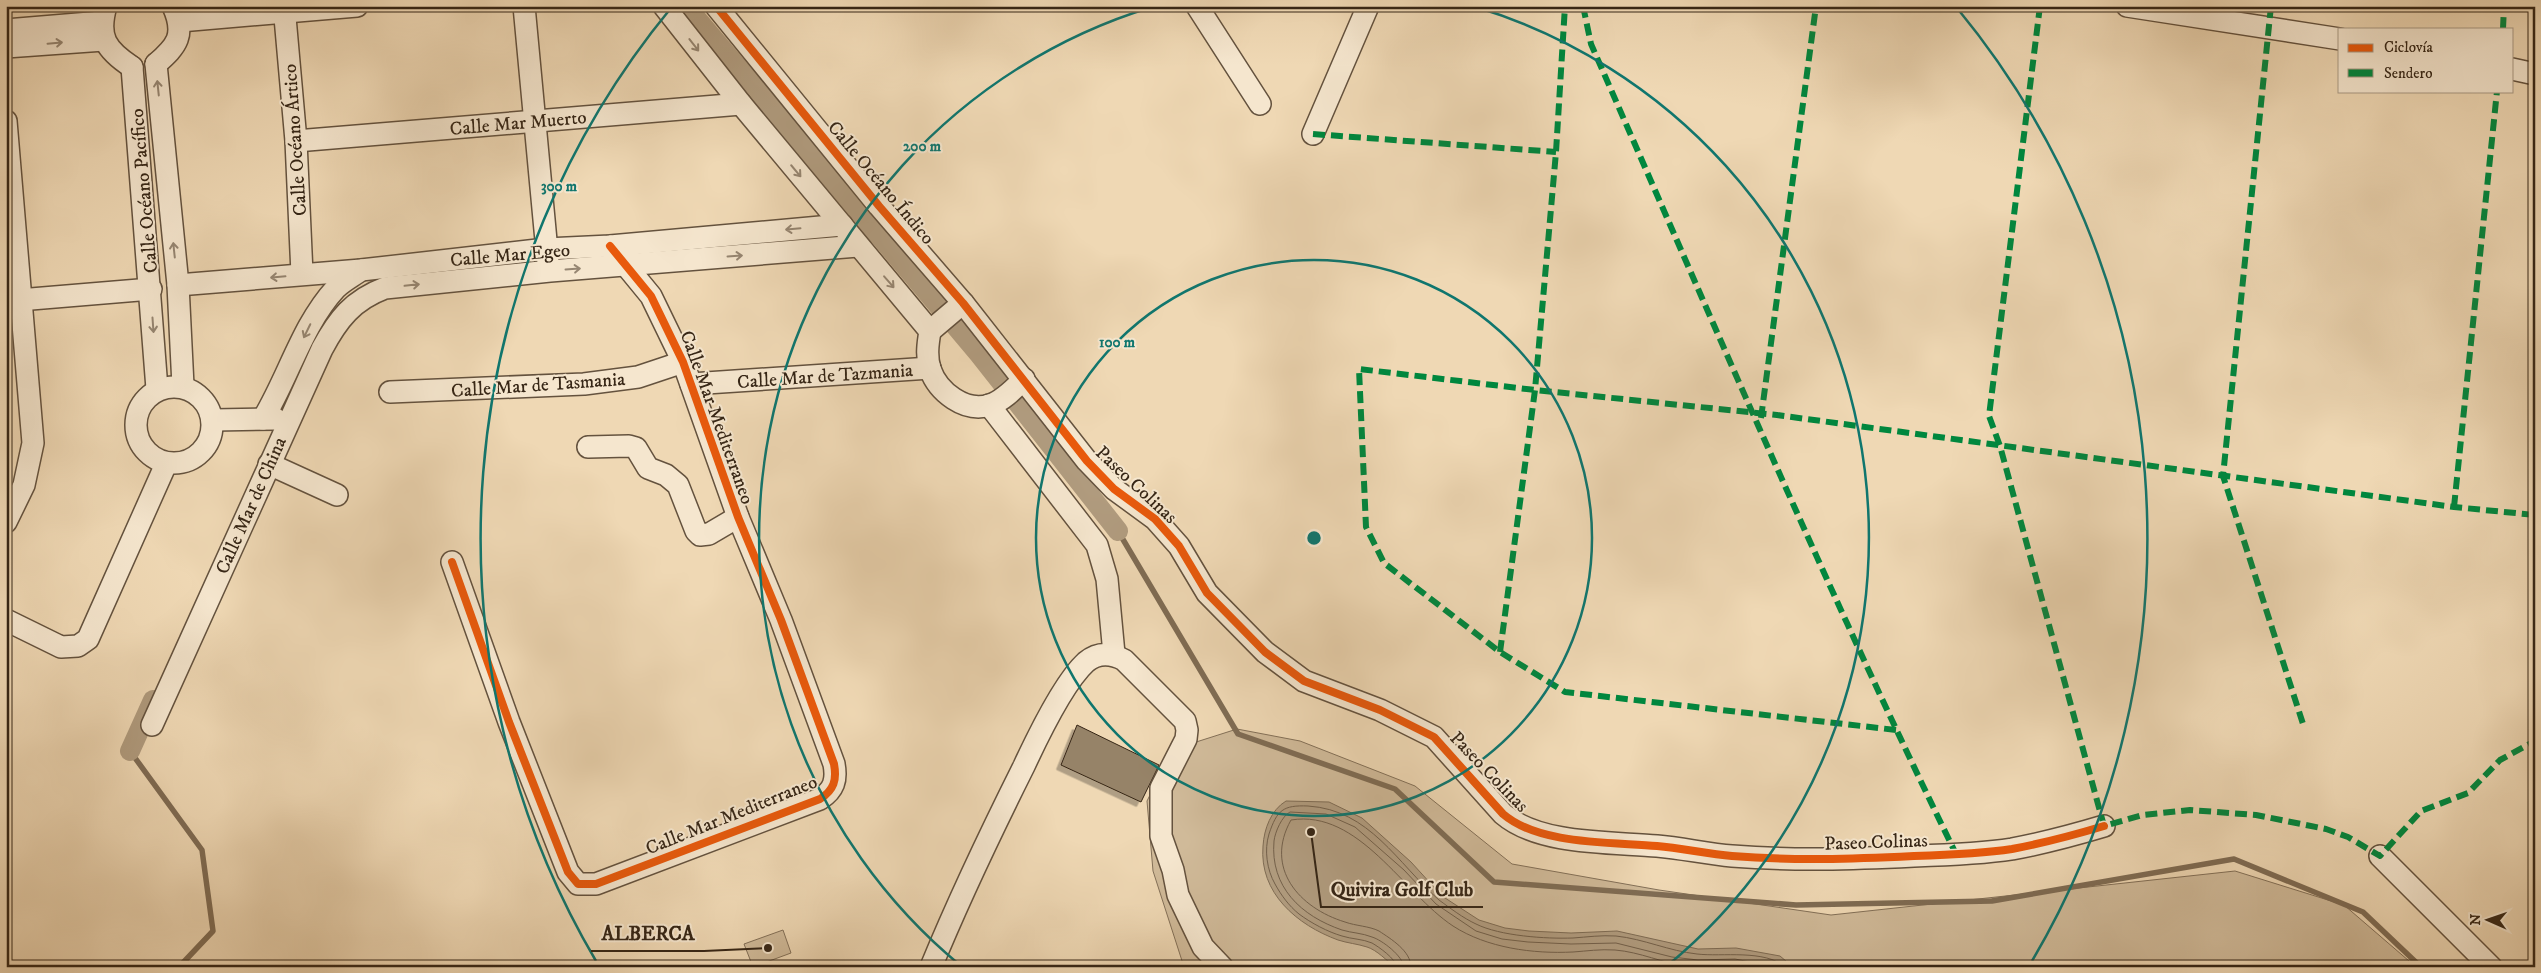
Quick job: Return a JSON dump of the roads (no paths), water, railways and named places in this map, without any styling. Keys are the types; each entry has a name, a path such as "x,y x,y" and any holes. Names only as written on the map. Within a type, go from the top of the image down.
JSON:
{"street":[{"path":"104,22 115,56 132,67 156,64 176,47 177,14 357,6"},
{"path":"524,6 548,260"},
{"name":"Calle Océano Índico","path":"664,6 741,104 858,246 946,317"},
{"name":"Calle Océano Índico","path":"716,6 879,206 946,317 1008,392"},
{"path":"1197,6 1260,104"},
{"path":"1313,134 1368,6"},
{"path":"2127,6 2338,39"},
{"name":"Calle Océano Ártico","path":"284,9 296,141 302,274"},
{"path":"6,30 104,22"},
{"path":"6,48 104,22"},
{"name":"Calle Océano Pacífico","path":"156,64 178,285 182,386"},
{"name":"Calle Océano Pacífico","path":"132,67 158,389"},
{"path":"2514,69 2535,74"},
{"name":"Calle Mar Muerto","path":"296,141 741,104"},
{"path":"6,121 14,300 33,443 24,485 6,522"},
{"name":"Calle Mar Egeo","path":"364,296 385,288 548,260 610,246 842,226"},
{"name":"Calle Mar Mediterraneo","path":"452,562 510,722 568,872 578,884 596,884 820,799 832,790 835,777 834,764 781,620 738,517 683,362 651,296 628,265 610,246"},
{"name":"Calle Mar Egeo","path":"178,285 361,270 548,260 628,265 858,246"},
{"name":"Calle Mar de China","path":"264,419 282,386 312,320 337,287 361,270"},
{"path":"14,300 151,289"},
{"name":"Calle Mar de China","path":"152,725 288,419 333,329 364,296"},
{"path":"946,317 928,345 930,368 939,384 954,399 974,406 1008,392 1096,545 1107,578 1114,654"},
{"name":"Calle Mar de Tasmania","path":"390,392 584,384 638,377 683,362"},
{"name":"Calle Mar de Tazmania","path":"691,384 930,368"},
{"path":"182,386 204,398 214,420 209,444 196,456 190,461 166,464 145,451 135,429 140,406 158,389 182,386"},
{"name":"Paseo Colinas","path":"1008,392 1088,461 1114,489 1155,519 1188,558 1208,593 1265,652 1304,681 1380,710 1434,737 1503,814 1516,825 1534,832 1576,839 1660,846 1730,856 1828,859 1956,854 2010,849 2057,840 2104,826"},
{"path":"214,420 288,419"},
{"path":"588,447 629,446 636,448 648,468 666,475 678,486 696,531 700,535 709,534 738,517"},
{"path":"6,620 61,647 78,646 88,639 166,464"},
{"path":"269,464 337,495"},
{"path":"931,967 986,844 1045,723 1075,674 1086,662 1095,656 1114,654 1124,660 1185,721 1186,739 1161,788 1160,836 1173,870 1178,895 1203,947 1222,967"},
{"path":"2380,856 2491,967"}],"water":[{"path":"1286,801 1329,802 1362,818 1411,862 1442,896 1479,920 1505,928 1529,931 1571,933 1617,931 1698,949 1736,948 1780,956 1793,967 1395,967 1371,948 1338,940 1308,926 1284,905 1274,892 1267,878 1263,863 1263,846 1269,820 1276,809"}],"waterway":[{"path":"686,6 979,354 1118,531"},
{"path":"836,235 876,232"},
{"path":"1118,531 1238,734 1395,789 1494,882 1796,905 1992,901 2234,859 2363,912 2421,967"},
{"path":"130,751 153,700"},
{"path":"130,751 202,850 213,931 179,967"}],"place":[{"name":"Quivira Golf Club","path":"1311,832"},
{"name":"ALBERCA","path":"768,948"}]}
